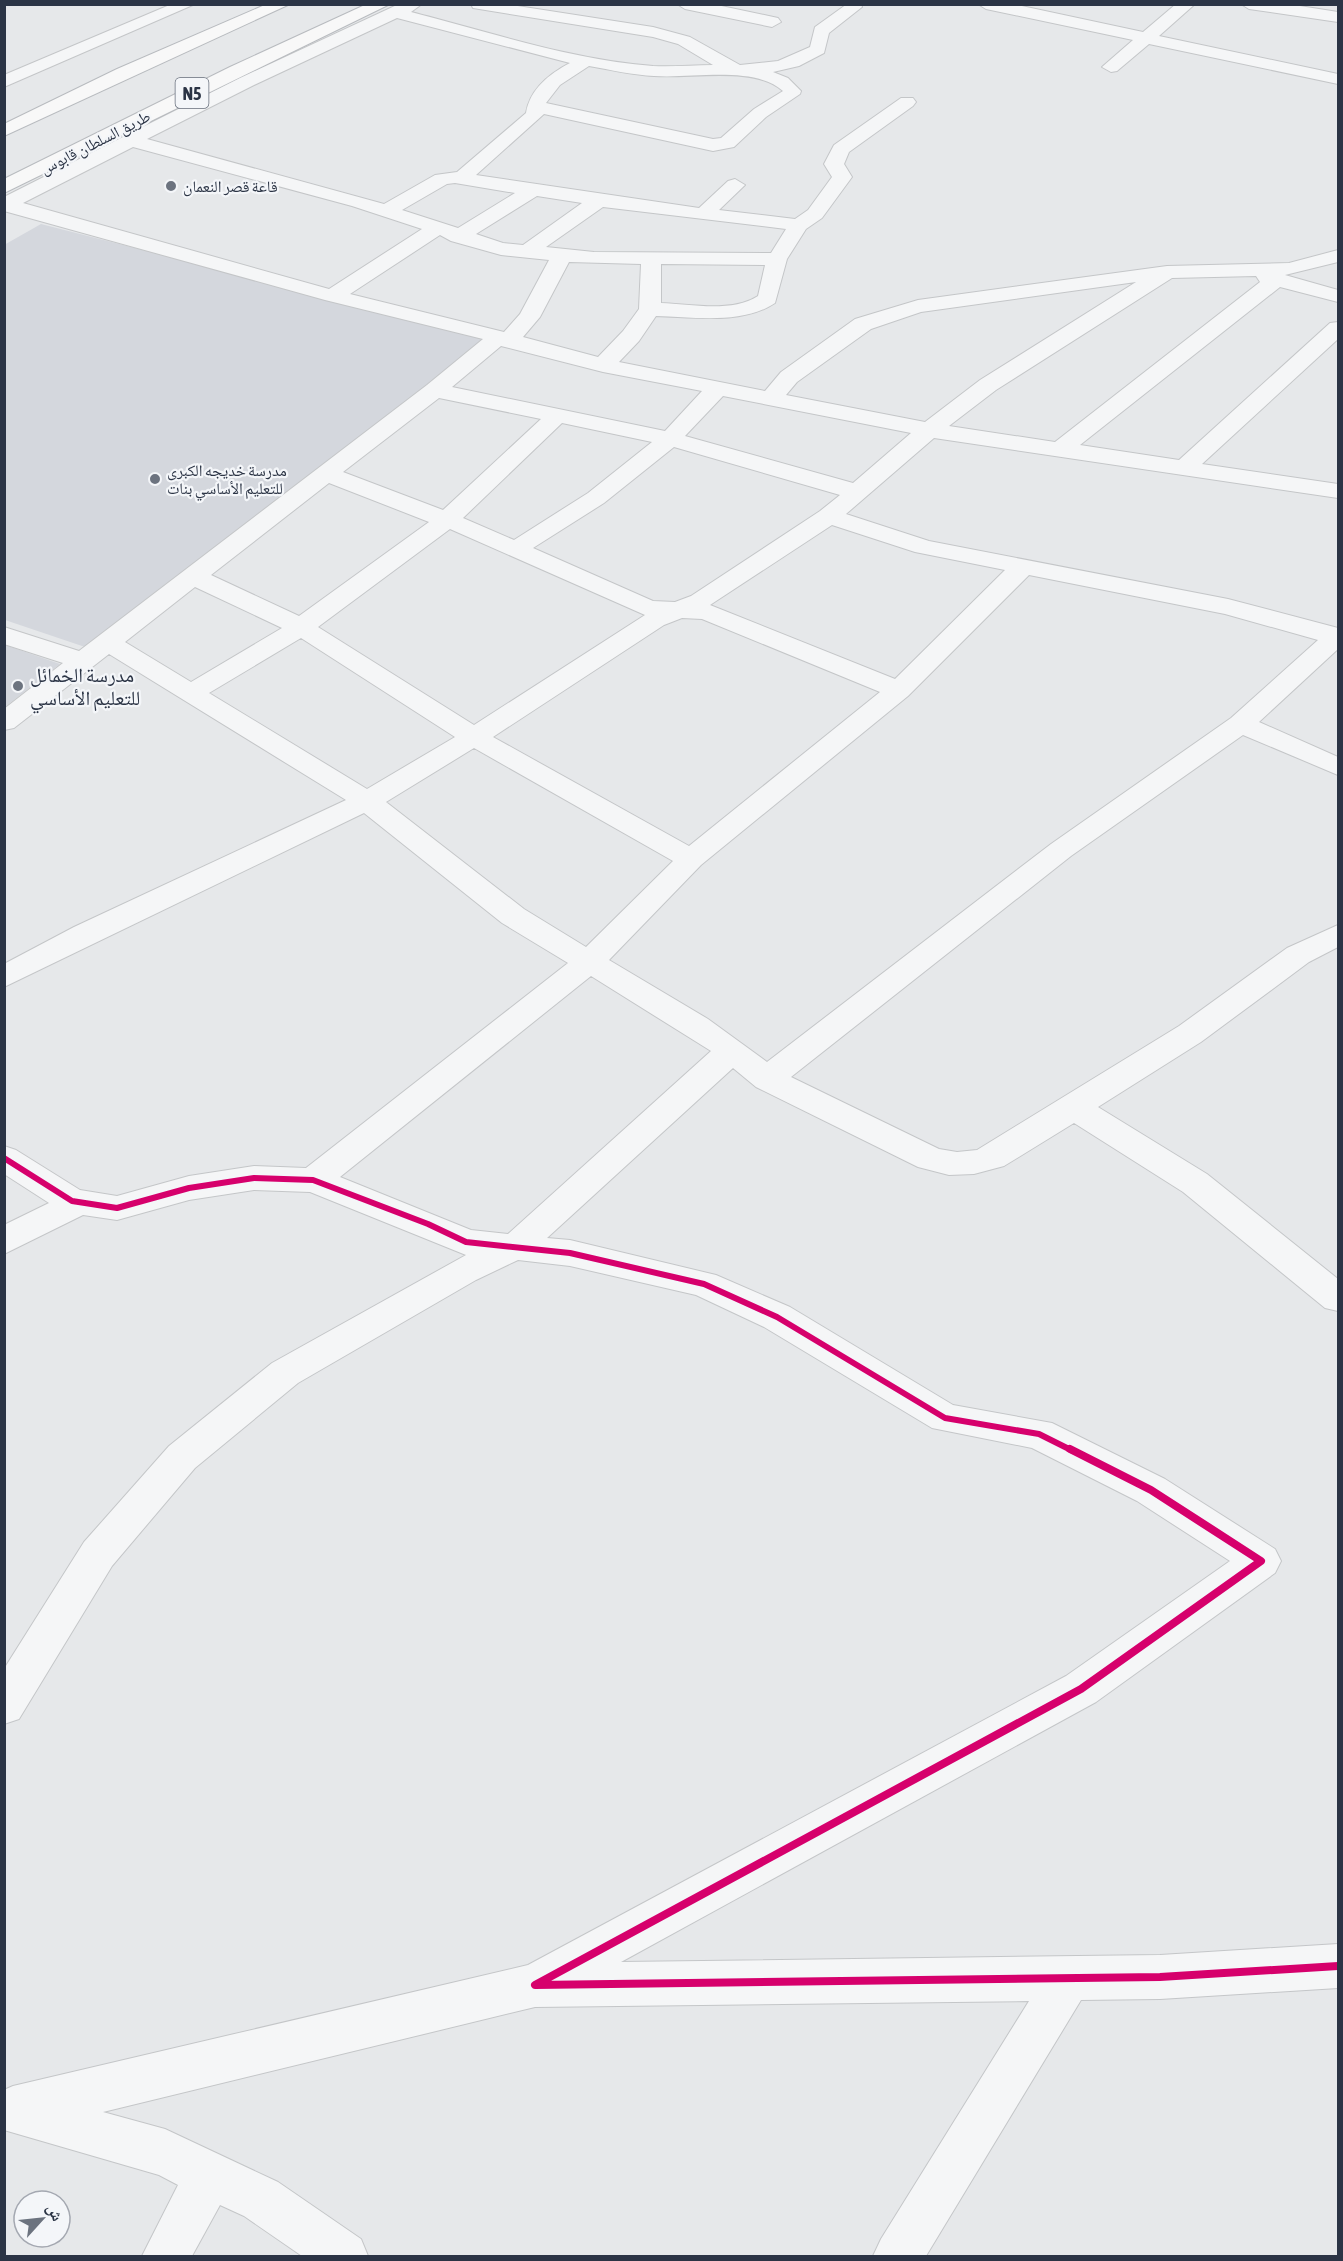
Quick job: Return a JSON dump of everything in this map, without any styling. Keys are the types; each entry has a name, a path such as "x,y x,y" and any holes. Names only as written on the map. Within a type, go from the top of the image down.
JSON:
{"highway":[{"name":"N5","path":"4,131 123,73 282,4"},
{"name":"طريق السلطان قابوس","path":"5,199 236,71 388,9"}],"street":[{"path":"4,82 187,4"},
{"path":"5,199 132,141 388,9 414,4"},
{"path":"479,4 521,13 596,20 681,38 736,70 785,83 792,91 791,94 760,113 728,143 721,145 698,144 535,106"},
{"path":"577,19 601,4"},
{"path":"685,4 772,22"},
{"path":"986,4 1338,79"},
{"path":"1111,66 1187,4"},
{"path":"1249,4 1338,17"},
{"path":"388,9 588,60 647,71 784,67 800,62 818,49 821,31 854,7"},
{"path":"462,177 535,115 535,106 549,82 588,60"},
{"path":"650,309 757,307 768,299 777,260 799,225 814,214 842,177 834,164 841,149 907,102"},
{"path":"132,141 359,201 384,212 501,249 562,255 777,260"},
{"path":"384,212 442,179 462,177 600,201 799,225"},
{"path":"702,215 735,185"},
{"path":"458,237 533,190"},
{"path":"5,199 332,296 603,365 929,430 1062,448 1338,491"},
{"path":"526,252 600,201"},
{"path":"332,296 436,229"},
{"path":"4,722 503,339 529,317 562,255"},
{"path":"771,398 789,377 863,324 918,306 1167,272 1289,269 1338,256"},
{"path":"603,365 631,336 650,309 651,258"},
{"path":"4,977 85,933 367,801 474,737 655,620 700,601 829,516 929,430 988,385 1167,272"},
{"path":"1234,272 1277,279 1338,296"},
{"path":"1062,448 1277,279"},
{"path":"1185,467 1338,328"},
{"path":"514,550 596,498 670,439 718,388"},
{"path":"435,390 670,439 857,492"},
{"path":"192,692 301,627 447,520 557,416"},
{"path":"326,474 447,520 648,608 706,612 899,690"},
{"path":"829,516 924,547 1228,607 1338,636"},
{"path":"313,1180 590,962 691,859 899,690 1023,567"},
{"path":"195,577 301,627 474,737 691,859"},
{"path":"4,635 85,662"},
{"path":"767,1079 1062,850 1241,724 1338,636"},
{"path":"109,643 367,801 513,916 732,1050 767,1079 930,1159 948,1164 968,1165 986,1161 1190,1034 1298,955 1338,935"},
{"path":"1241,724 1338,767"},
{"path":"4,1706 98,1554 182,1457 285,1373 464,1271 514,1247 732,1050"},
{"path":"1073,1107 1195,1183 1338,1298"},
{"path":"4,1158 72,1201 117,1208 189,1188 254,1178 313,1180 428,1224 466,1242 570,1253 704,1284 777,1317 945,1418 1039,1434 1151,1490 1261,1561 1081,1689 535,1985"},
{"path":"4,1241 80,1202"},
{"path":"9,2109 535,1985 1160,1977 1338,1966"},
{"path":"898,2256 1069,1978"},
{"path":"9,2109 165,2153 261,2199 344,2256"},
{"path":"166,2256 210,2175"}],"shaded area":[{"name":"مدرسة خديجه الكبرى للتعليم الأساسي بنات","path":"41,224 487,338 88,648 5,620 4,245"},
{"name":"مدرسة الخمائل للتعليم الأساسي","path":"4,645 60,664 5,707"}],"cycle path":[{"path":"4,1158 72,1201 117,1208 189,1188 254,1178 313,1180 428,1224 466,1242 570,1253 704,1284 777,1317 945,1418 1039,1434 1151,1490 1261,1561 1081,1689 535,1985 1160,1977 1338,1966"}],"place":[{"name":"قاعة قصر النعمان","path":"171,186"},
{"name":"مدرسة خديجه الكبرى للتعليم الأساسي بنات","path":"155,479"},
{"name":"مدرسة الخمائل للتعليم الأساسي","path":"18,686"}]}
